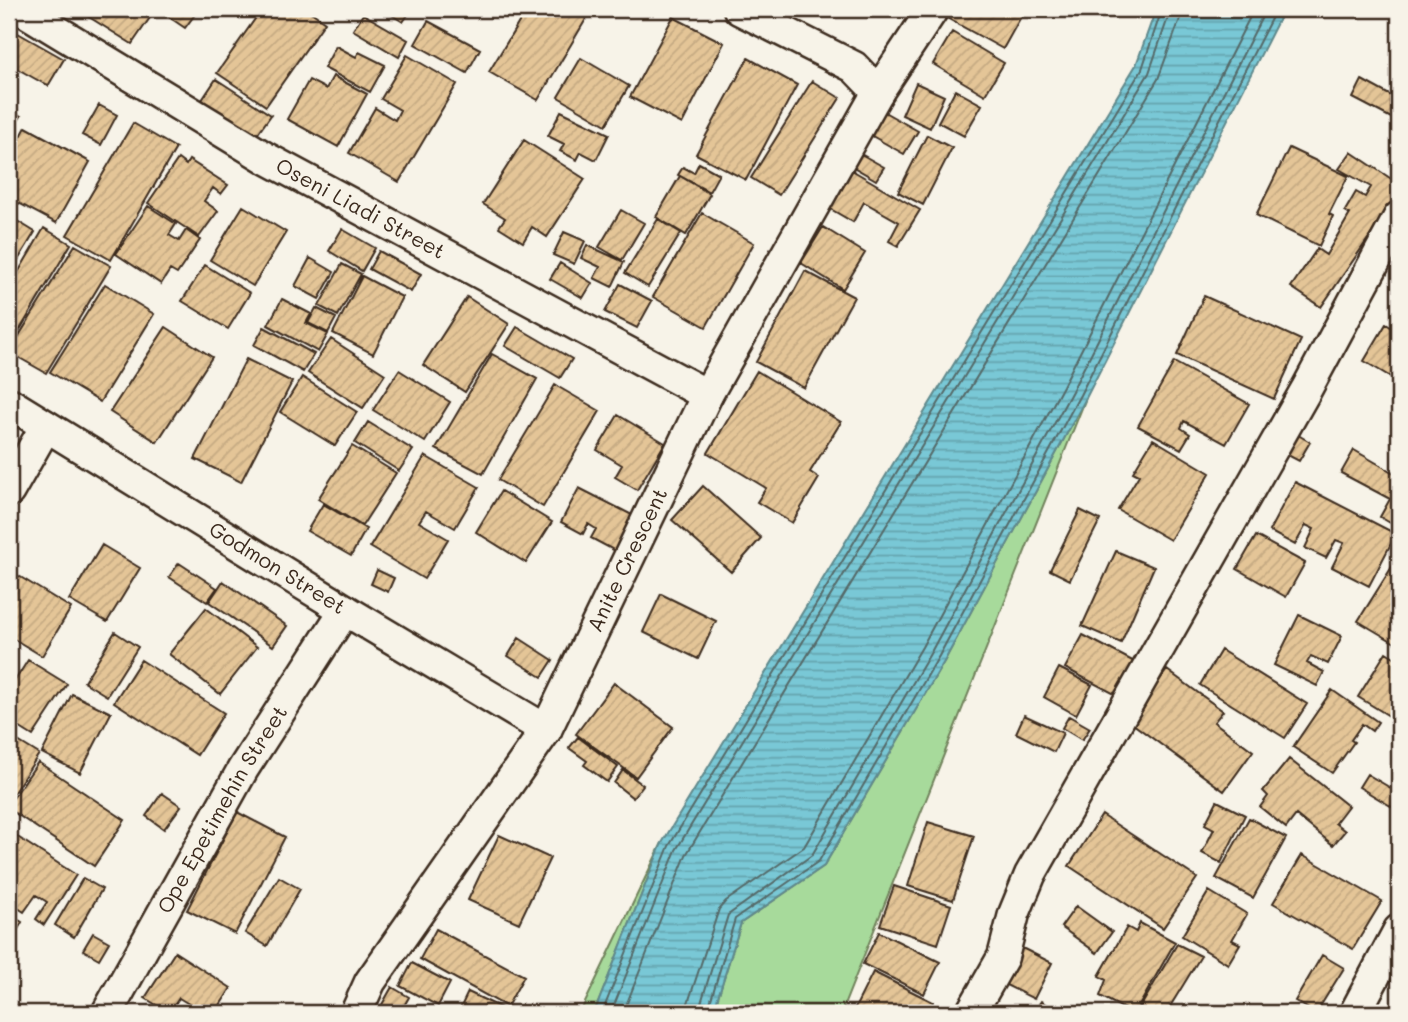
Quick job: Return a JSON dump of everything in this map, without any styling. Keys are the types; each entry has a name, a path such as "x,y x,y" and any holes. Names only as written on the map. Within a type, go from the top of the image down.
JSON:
{"street":[{"name":"Oseni Liadi Street","path":"21,9 267,158 707,396"},
{"path":"739,9 854,68 878,92"},
{"name":"Anite Crescent","path":"356,1013 370,982 546,730 707,396 878,92 933,9"},
{"path":"971,1013 1003,957 1014,914 1030,875 1306,390 1399,217"},
{"name":"Godmon Street","path":"9,403 546,730"},
{"path":"9,491 46,426"},
{"name":"Ope Epetimehin Street","path":"107,1013 243,769 345,610"},
{"path":"1355,1013 1399,930"}],"green space":[{"path":"1086,398 841,1013 713,1013 741,923 824,866 945,660"},
{"path":"662,843 594,1013 580,1013"}],"water":[{"path":"1156,9 1284,9 1086,398 945,660 824,866 741,923 713,1013 594,1013 662,843 1136,65"}],"building":[{"path":"83,9 156,9 132,44 81,12"},
{"path":"170,9 199,9 185,28 166,15"},
{"path":"262,9 307,9 325,22 266,106 217,73"},
{"path":"382,9 412,9 403,22"},
{"path":"527,9 592,9 538,100 489,72"},
{"path":"952,9 1015,9 1023,13 1003,49 947,18"},
{"path":"363,14 408,40 399,57 353,30"},
{"path":"673,17 724,43 682,124 630,97"},
{"path":"428,21 480,49 467,73 415,44"},
{"path":"9,28 64,59 48,86 9,64"},
{"path":"952,32 1004,63 985,95 933,64"},
{"path":"336,46 356,57 359,52 385,65 370,92 324,68"},
{"path":"407,55 457,84 399,182 349,153 375,108 395,120 400,110 381,99"},
{"path":"581,58 629,86 606,125 558,97"},
{"path":"748,58 797,85 746,180 696,154"},
{"path":"333,76 367,94 338,147 287,119 309,80 326,89"},
{"path":"216,79 271,115 254,139 200,103"},
{"path":"1362,80 1399,100 1399,122 1353,98"},
{"path":"812,81 840,98 779,195 751,178"},
{"path":"916,83 944,96 930,128 902,115"},
{"path":"955,90 982,105 964,136 938,122"},
{"path":"99,105 117,115 101,145 82,135"},
{"path":"9,109 21,116 9,136"},
{"path":"879,109 918,131 904,154 865,132"},
{"path":"561,111 609,134 596,160 581,152 577,160 560,151 564,144 548,136"},
{"path":"133,123 176,148 111,260 67,235"},
{"path":"26,127 90,162 56,223 9,198 9,158"},
{"path":"927,135 952,148 923,205 898,192"},
{"path":"524,140 585,179 547,237 532,227 523,242 499,227 505,218 483,204"},
{"path":"1289,148 1348,176 1329,214 1333,216 1319,246 1256,215"},
{"path":"1351,152 1399,184 1399,194 1321,307 1291,287 1317,249 1326,255 1350,214 1345,211 1356,192 1365,197 1371,187 1339,169"},
{"path":"859,153 884,167 876,180 852,166"},
{"path":"178,159 186,165 189,160 228,185 221,194 213,188 204,201 218,211 199,237 148,203"},
{"path":"699,163 719,174 709,192 678,175 683,167 694,173"},
{"path":"850,169 920,210 898,246 889,241 899,222 864,202 853,222 827,207"},
{"path":"680,176 710,194 686,235 656,217"},
{"path":"148,206 176,224 169,235 179,241 186,230 200,240 177,274 170,270 161,284 116,254"},
{"path":"243,206 286,232 253,286 210,260"},
{"path":"621,210 644,223 622,260 599,247"},
{"path":"702,213 754,243 706,327 653,297"},
{"path":"9,216 35,232 9,275"},
{"path":"658,219 681,233 648,287 625,273"},
{"path":"823,227 865,253 843,289 801,263"},
{"path":"44,228 71,244 9,348 9,288"},
{"path":"342,229 375,248 362,271 329,251"},
{"path":"564,232 585,241 574,264 553,255"},
{"path":"75,245 111,266 46,373 9,352"},
{"path":"587,245 624,262 612,287 594,278 600,267 581,258"},
{"path":"379,251 421,274 411,292 369,269"},
{"path":"310,258 334,272 319,299 295,286"},
{"path":"560,263 592,283 583,298 550,279"},
{"path":"342,264 361,274 338,316 319,306"},
{"path":"205,265 250,293 228,329 182,301"},
{"path":"805,271 854,297 804,388 756,362"},
{"path":"362,276 402,297 373,354 333,333"},
{"path":"105,284 154,314 100,402 50,372"},
{"path":"620,284 652,301 637,328 605,312"},
{"path":"1204,296 1301,340 1274,399 1177,355"},
{"path":"467,297 509,324 465,392 423,365"},
{"path":"282,299 311,314 306,323 328,334 318,352 268,325"},
{"path":"316,308 336,318 328,333 308,323"},
{"path":"1386,324 1399,332 1399,382 1364,361"},
{"path":"166,327 212,357 157,442 110,412"},
{"path":"264,327 314,354 303,372 254,345"},
{"path":"517,327 572,359 560,378 505,346"},
{"path":"331,339 385,374 363,408 308,373"},
{"path":"492,354 537,379 483,474 436,449"},
{"path":"246,359 292,382 241,482 195,459"},
{"path":"1174,362 1249,404 1226,444 1184,421 1181,428 1190,434 1181,449 1138,426"},
{"path":"399,370 450,402 425,442 373,410"},
{"path":"757,371 841,422 810,472 819,478 792,523 757,502 766,488 708,453"},
{"path":"302,377 357,412 335,446 280,412"},
{"path":"555,385 600,411 543,507 498,480"},
{"path":"618,415 665,443 637,490 615,477 622,465 597,450"},
{"path":"368,422 413,450 399,471 355,443"},
{"path":"1293,432 1310,442 1299,461 1282,452"},
{"path":"1153,439 1210,473 1170,540 1118,510 1139,475 1133,472"},
{"path":"352,446 396,473 362,526 318,499"},
{"path":"1354,450 1399,476 1399,528 1380,517 1390,499 1341,473"},
{"path":"425,456 479,487 455,528 426,511 419,522 448,539 424,579 370,547"},
{"path":"1295,482 1396,534 1369,586 1332,567 1344,543 1336,540 1326,558 1305,548 1314,529 1306,525 1295,545 1269,531"},
{"path":"703,486 761,538 731,572 672,520"},
{"path":"579,488 638,518 619,553 591,538 596,529 588,524 583,534 561,522"},
{"path":"501,491 552,522 526,563 476,532"},
{"path":"323,504 366,529 351,556 307,531"},
{"path":"1080,510 1100,520 1070,580 1050,570"},
{"path":"1256,536 1305,563 1286,597 1237,569"},
{"path":"102,545 140,568 107,622 69,600"},
{"path":"1116,551 1154,567 1121,643 1082,626"},
{"path":"1395,562 1399,564 1399,587 1395,594 1399,596 1399,637 1395,643 1358,621"},
{"path":"179,563 217,588 207,602 169,577"},
{"path":"9,570 71,608 42,656 9,636"},
{"path":"377,570 394,578 388,592 371,584"},
{"path":"223,581 287,626 273,646 209,602"},
{"path":"661,594 716,621 698,659 643,632"},
{"path":"206,608 257,647 220,694 169,654"},
{"path":"1299,615 1342,636 1328,664 1311,656 1307,663 1324,672 1317,686 1274,665"},
{"path":"115,632 138,647 107,696 84,682"},
{"path":"1083,635 1144,667 1126,700 1065,668"},
{"path":"519,638 553,660 542,677 508,656"},
{"path":"1221,650 1307,704 1285,738 1200,685"},
{"path":"1386,652 1399,660 1399,722 1358,697"},
{"path":"28,660 67,684 33,736 9,721 9,690"},
{"path":"141,660 224,713 197,755 114,702"},
{"path":"1059,668 1092,685 1076,715 1044,697"},
{"path":"1167,670 1223,711 1214,722 1253,751 1224,791 1129,721"},
{"path":"614,683 673,727 636,777 576,734"},
{"path":"1332,690 1378,722 1372,731 1362,724 1351,740 1354,742 1332,773 1293,747"},
{"path":"72,694 111,713 80,773 42,753"},
{"path":"1024,715 1063,733 1054,752 1016,733"},
{"path":"1069,716 1090,728 1082,740 1062,728"},
{"path":"578,737 618,767 607,782 584,765 587,761 569,748"},
{"path":"13,738 39,754 9,800 9,745"},
{"path":"1289,759 1348,806 1335,823 1345,831 1333,845 1296,815 1286,828 1260,807 1268,796 1263,791"},
{"path":"38,762 125,820 94,866 9,809 9,804"},
{"path":"623,770 643,785 633,798 614,783"},
{"path":"1367,774 1399,793 1399,811 1359,787"},
{"path":"162,793 181,806 164,829 146,816"},
{"path":"1217,801 1245,815 1221,863 1202,853 1214,829 1205,824"},
{"path":"237,812 285,837 235,934 187,910"},
{"path":"1102,815 1197,878 1163,928 1069,866"},
{"path":"1249,818 1286,838 1253,898 1216,878"},
{"path":"928,822 974,836 953,900 908,886"},
{"path":"13,834 76,875 44,925 36,919 47,902 36,895 24,912 9,902 9,840"},
{"path":"499,835 550,858 519,923 468,900"},
{"path":"1302,855 1382,901 1353,949 1273,903"},
{"path":"279,877 300,889 267,946 245,933"},
{"path":"83,878 102,889 74,937 55,925"},
{"path":"894,886 951,905 938,944 880,925"},
{"path":"1209,891 1247,914 1232,940 1240,944 1228,964 1182,936"},
{"path":"1076,906 1112,932 1097,953 1061,927"},
{"path":"9,914 22,922 13,938 9,935"},
{"path":"1140,923 1175,942 1135,1013 1132,1013 1100,996 1106,980 1099,976 1127,927 1136,932"},
{"path":"436,929 524,976 507,1007 420,959"},
{"path":"879,932 940,962 924,994 863,964"},
{"path":"93,933 109,942 99,959 83,950"},
{"path":"1177,944 1201,956 1166,1013 1137,1013"},
{"path":"1022,948 1052,963 1034,999 1004,984"},
{"path":"175,952 231,988 215,1013 188,1013 192,1006 179,998 169,1013 145,998"},
{"path":"1322,955 1344,968 1316,1013 1295,1001"},
{"path":"412,963 450,983 438,1006 400,986"},
{"path":"873,972 933,1002 927,1013 865,1013 855,1008"},
{"path":"392,987 409,997 400,1013 389,1013 380,1008"},
{"path":"468,992 512,1013 458,1013"},
{"path":"9,1001 29,1013 9,1013"},
{"path":"1041,1001 1060,1013 1033,1013"}]}
